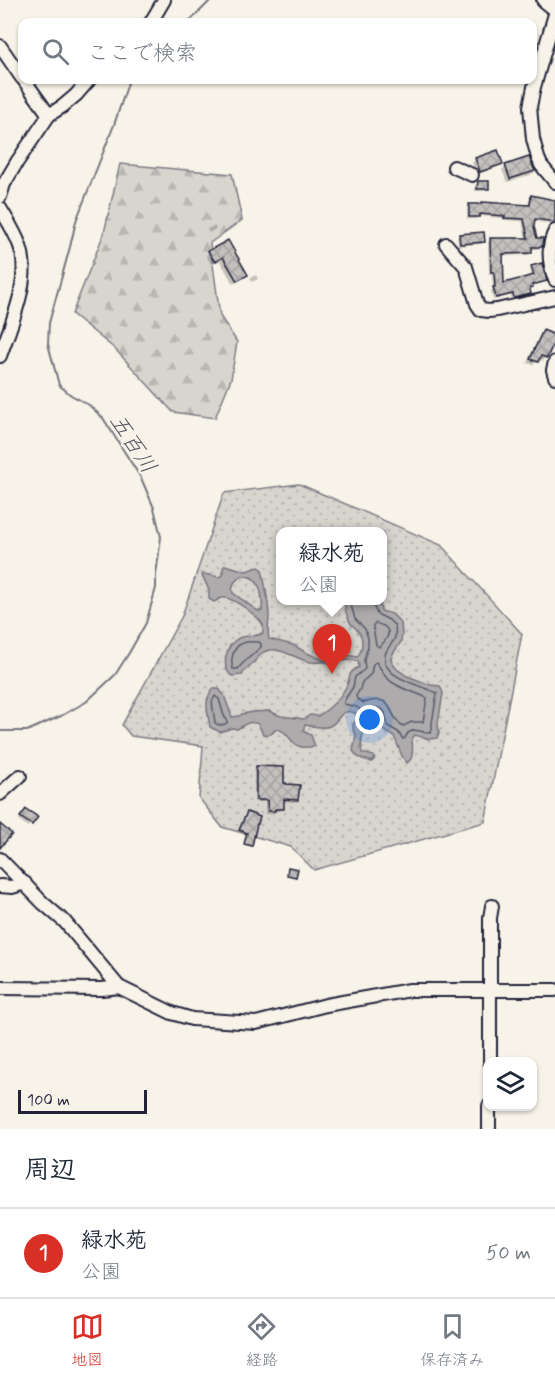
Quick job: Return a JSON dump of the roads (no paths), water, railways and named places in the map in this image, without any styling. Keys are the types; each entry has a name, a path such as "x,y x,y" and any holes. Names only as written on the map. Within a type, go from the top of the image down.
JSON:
{"street":[{"path":"153,18 164,0"},
{"path":"537,73 551,5"},
{"path":"0,46 18,72"},
{"path":"27,84 49,115"},
{"path":"0,197 3,184 49,115 76,95 86,84"},
{"path":"535,84 530,107 533,139 541,165 555,182"},
{"path":"454,167 472,175"},
{"path":"0,208 21,248 23,274 21,291 0,356"},
{"path":"555,231 549,250 555,280"},
{"path":"446,244 466,267 477,304 481,310 497,310 555,297"},
{"path":"555,362 553,370 555,377"},
{"path":"0,794 20,776"},
{"path":"0,859 65,922 119,987 172,1013 192,1019 256,1023 326,1005 410,990 555,990"},
{"path":"0,886 25,884"},
{"path":"490,1057 490,918 492,906"},
{"path":"0,988 102,989 119,987"},
{"path":"489,1111 489,1129"}],"water":[{"path":"225,565 246,571 259,567 262,569 269,608 269,639 293,645 323,660 347,655 357,657 361,651 361,637 348,619 345,605 380,605 381,611 392,614 401,623 401,642 392,655 393,664 407,676 440,686 443,693 437,738 429,739 415,735 412,738 412,755 407,763 394,736 383,730 379,714 372,715 366,723 361,747 362,753 374,756 372,762 358,757 353,751 356,734 353,724 357,719 355,713 343,713 334,724 327,727 305,725 303,731 311,735 315,746 306,747 295,744 286,733 276,729 271,734 263,734 258,724 255,723 220,732 210,727 207,703 213,689 219,689 224,695 232,717 269,711 281,716 304,719 310,715 318,716 334,703 341,696 351,673 359,667 358,661 310,662 279,650 272,650 261,654 242,675 232,676 226,667 226,656 231,645 242,637 263,633 263,625 251,612 232,600 220,598 214,602 209,599 209,590 202,575 219,577 223,575","holes":["242,576 253,579 260,588 262,611 258,611 233,593 233,586"]}],"waterway":[{"name":"五百川","path":"193,18 211,0"},
{"name":"五百川","path":"0,731 27,731 86,702 115,675 129,653 146,623 156,588 161,537 154,508 141,478 103,418 89,405 59,385 48,344 49,323 76,221 128,84"}],"place":[{"name":"緑水苑","path":"332,674"}]}
